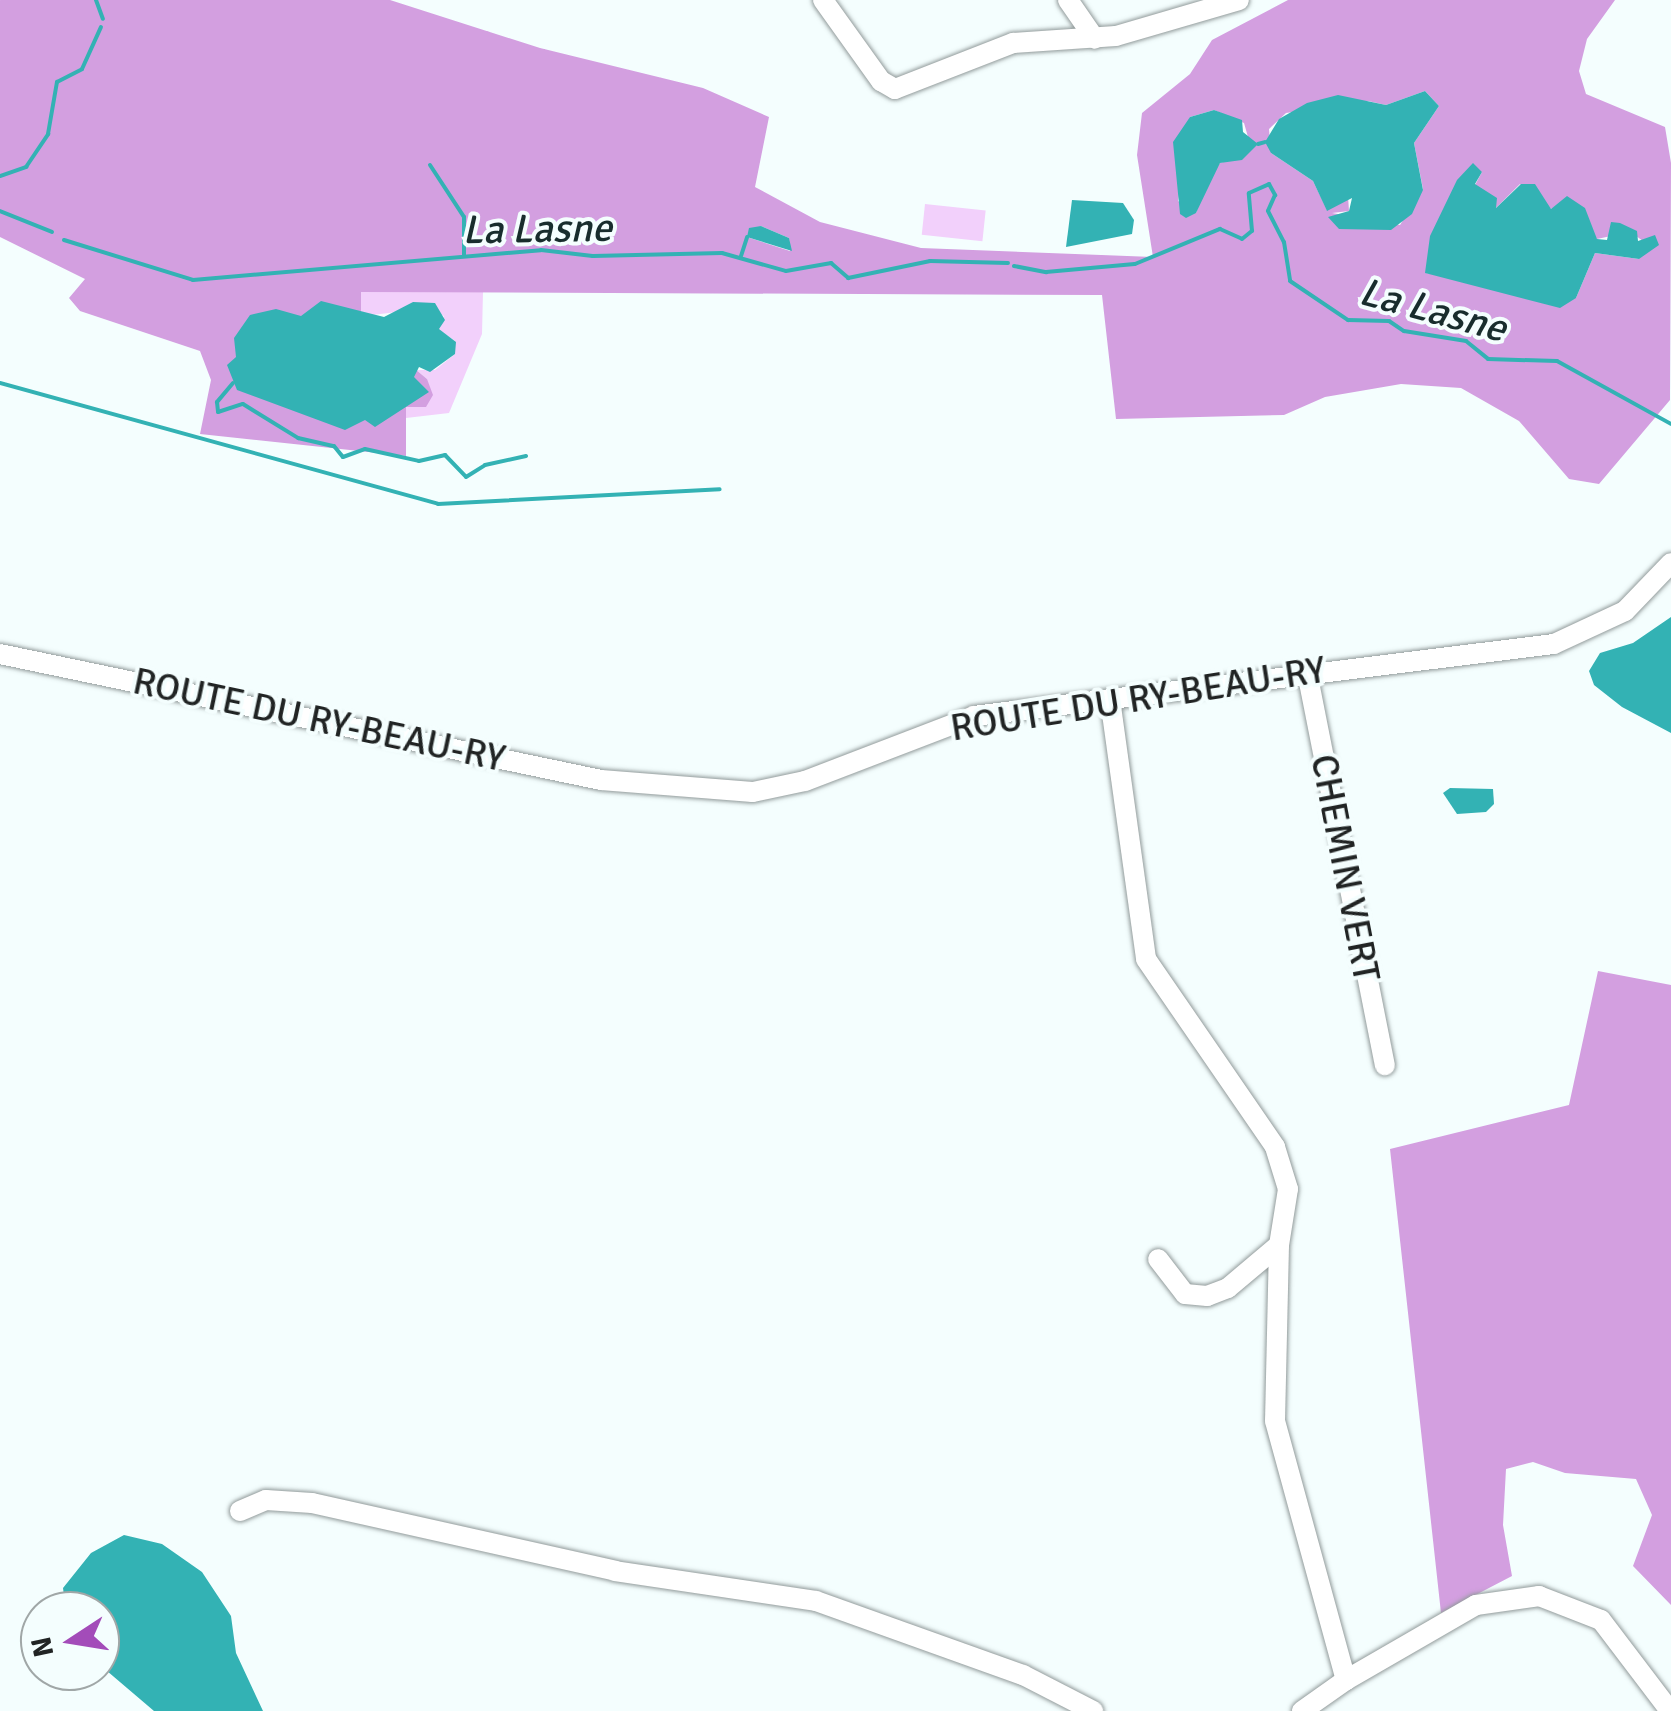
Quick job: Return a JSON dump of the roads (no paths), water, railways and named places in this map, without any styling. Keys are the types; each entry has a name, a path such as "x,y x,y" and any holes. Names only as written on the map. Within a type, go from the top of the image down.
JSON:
{"street":[{"path":"823,0 881,81 895,89 1013,43 1095,40 1239,0"},
{"path":"1068,0 1095,40"},
{"name":"ROUTE DU RY-BEAU-RY","path":"0,654 601,780 720,792 805,782 974,716 1578,638 1625,612 1671,563"},
{"name":"CHEMIN VERT","path":"1307,672 1385,1065"},
{"path":"1110,699 1146,959 1276,1146 1289,1202 1279,1244 1276,1421 1346,1680"},
{"path":"1158,1259 1185,1294 1208,1296 1238,1281 1279,1244"},
{"path":"240,1511 266,1500 312,1503 578,1564 816,1601 1023,1675 1093,1711"},
{"path":"1302,1711 1346,1680 1476,1605 1539,1596 1601,1620 1670,1711"}],"water":[{"path":"1425,91 1439,106 1414,143 1423,190 1412,214 1391,230 1339,229 1328,217 1349,211 1352,198 1327,211 1313,181 1271,153 1265,142 1279,119 1307,103 1338,95 1386,105"},
{"path":"1214,110 1242,120 1243,132 1258,144 1242,160 1220,163 1196,213 1186,218 1180,214 1173,142 1190,117"},
{"path":"1473,163 1482,172 1475,184 1497,198 1496,208 1521,184 1535,184 1551,209 1567,196 1585,208 1597,239 1607,240 1611,222 1637,231 1638,241 1655,235 1659,245 1639,259 1595,253 1576,298 1560,308 1425,273 1430,236 1457,180"},
{"path":"1072,200 1123,203 1134,220 1132,234 1066,247"},
{"path":"761,226 789,238 792,251 747,237 749,228"},
{"path":"321,301 384,317 413,302 435,303 445,320 439,329 456,342 455,354 430,372 419,367 414,377 429,392 375,427 365,420 345,430 237,390 227,365 236,357 234,338 250,315 276,309 301,316"},
{"path":"1671,617 1671,733 1622,707 1594,685 1589,671 1600,653 1633,643"},
{"path":"1450,788 1493,789 1494,804 1486,812 1457,814 1443,793"},
{"path":"124,1535 162,1544 202,1572 231,1616 236,1653 263,1711 154,1711 120,1682 120,1591 63,1591 91,1553"}],"waterway":[{"path":"96,0 103,19"},
{"path":"0,176 26,167 48,134 57,82 82,69 101,27"},
{"path":"1258,144 1265,142"},
{"path":"430,165 464,217 464,255"},
{"name":"La Lasne","path":"1014,266 1046,272 1135,264 1220,229 1242,239 1252,231 1249,193 1269,184 1275,195 1268,211 1284,242 1290,281 1348,320 1389,321 1404,331 1466,341 1488,359 1557,361 1671,424"},
{"name":"La Lasne","path":"0,211 52,232"},
{"path":"741,256 747,237"},
{"name":"La Lasne","path":"64,240 193,280 541,250 593,256 722,253 786,271 831,263 848,278 930,261 1008,263"},
{"path":"0,383 438,504 720,489"},
{"path":"233,383 217,402 218,412 243,404 298,438 334,446 343,457 365,449 419,461 445,455 466,477 485,465 526,456"}]}
